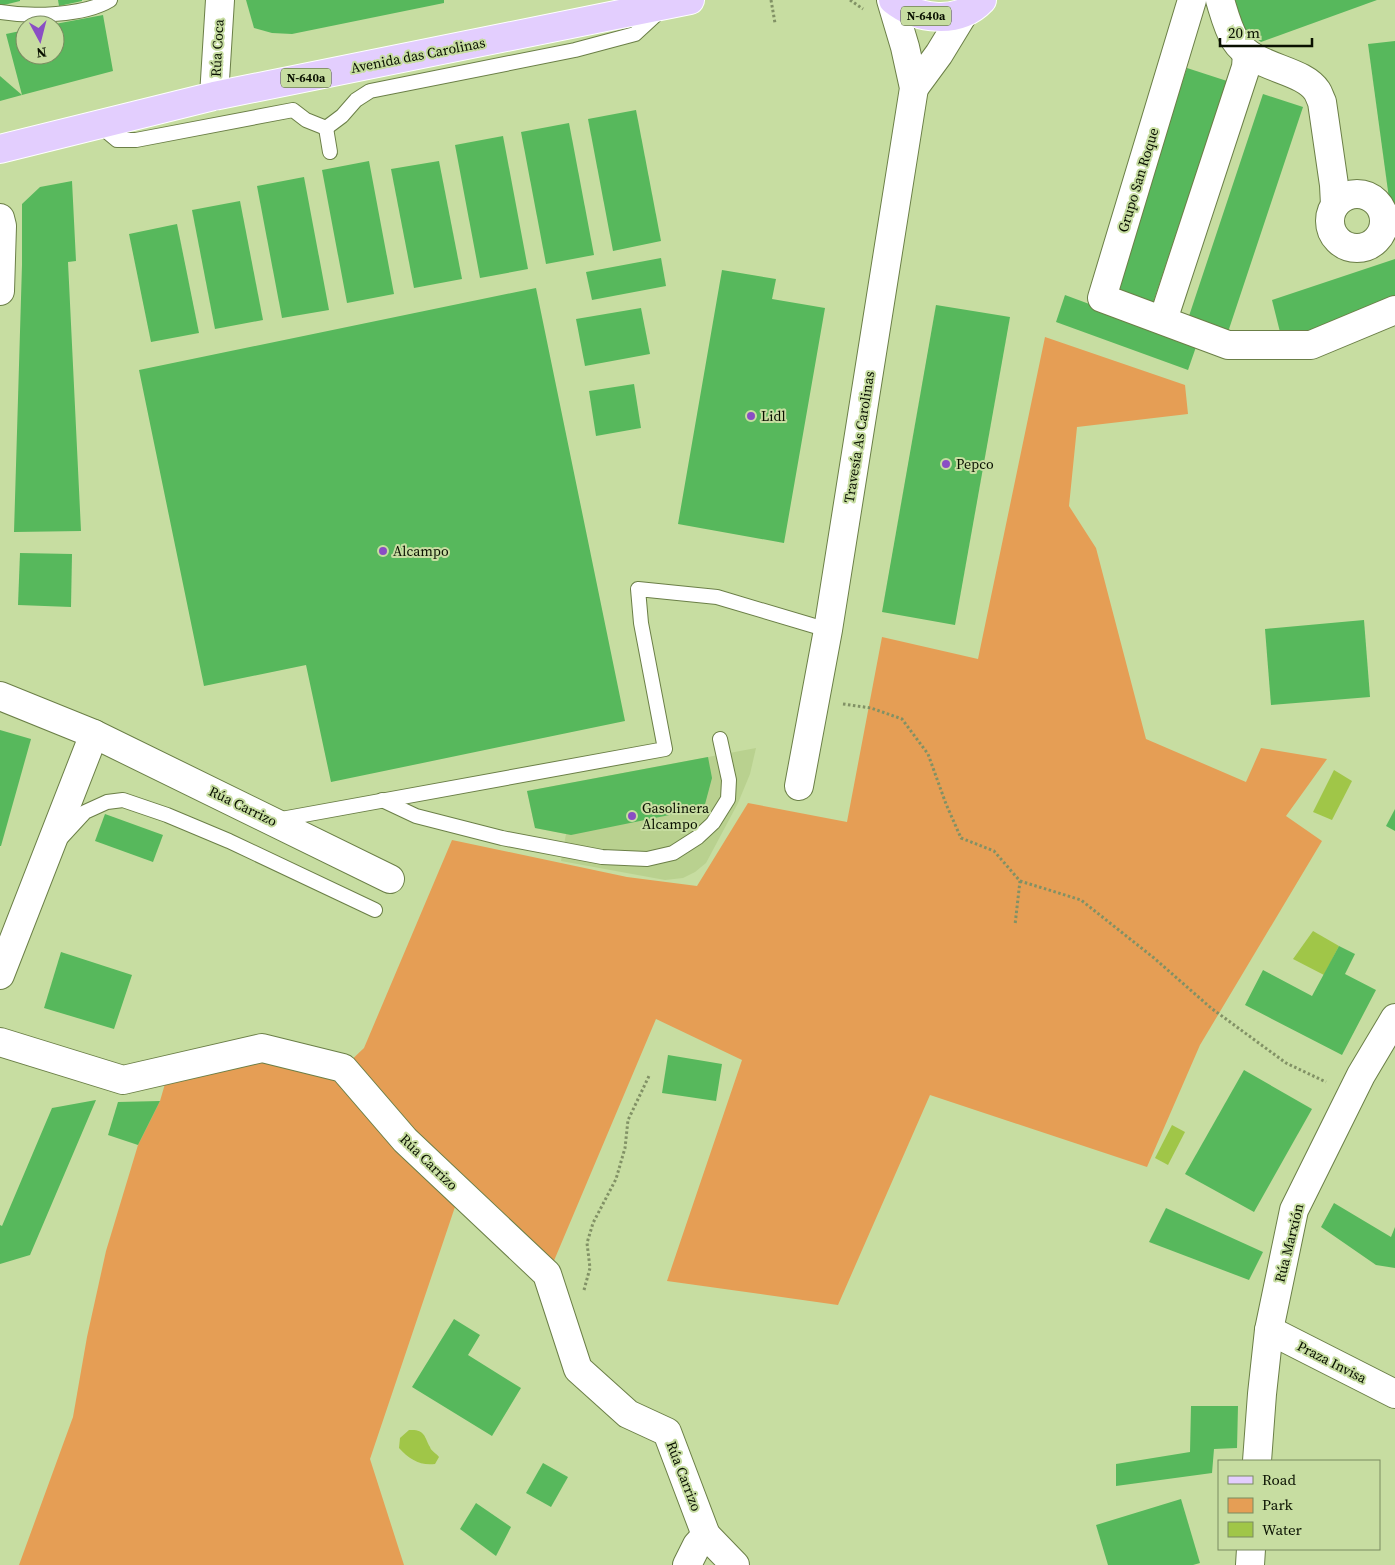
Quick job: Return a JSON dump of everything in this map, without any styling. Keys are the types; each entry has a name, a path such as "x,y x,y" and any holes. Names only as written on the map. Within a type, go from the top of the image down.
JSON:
{"main road":[{"name":"N-640a","path":"892,0 904,9 922,16 941,17 973,7"},
{"name":"Avenida das Carolinas","path":"0,149 214,96 678,3"}],"street":[{"name":"Rúa Coca","path":"214,96 220,0"},
{"path":"892,0 906,47 914,88"},
{"name":"Grupo San Roque","path":"1192,0 1102,298 1228,344 1311,345 1395,310"},
{"path":"1220,0 1235,40 1247,54 1306,81 1317,90 1322,102 1334,185 1335,205"},
{"path":"914,88 973,7"},
{"path":"1163,320 1246,67 1247,54"},
{"name":"Travesía As Carolinas","path":"799,786 828,630 914,88"},
{"path":"1358,194 1373,199 1380,205 1384,213 1384,222 1389,229 1372,244 1363,248 1344,245 1337,240 1332,232 1330,223 1331,213 1335,205 1349,195 1358,194"},
{"path":"0,218 2,226 0,291"},
{"name":"Rúa Carrizo","path":"0,696 94,734 273,820 390,879"},
{"path":"0,975 94,734"},
{"name":"Rúa Marxión","path":"1257,1460 1260,1409 1269,1330 1294,1210 1361,1075 1395,1018"},
{"name":"Rúa Carrizo","path":"0,1042 123,1080 262,1048 343,1068 405,1140 548,1274 578,1369 628,1414 667,1432 706,1535"},
{"name":"Praza Invisa","path":"1269,1330 1395,1394"},
{"path":"687,1565 696,1545 706,1535 735,1565"},
{"path":"1250,1565 1251,1550"}],"lane":[{"path":"0,12 43,15 98,7 110,0"},
{"path":"326,128 342,116 356,100 370,91 575,50 635,34 678,3"},
{"path":"98,124 117,140 136,140 293,110 306,120 326,128"},
{"path":"326,128 330,152"},
{"path":"273,820 665,749 641,623 638,589 717,597 828,630"},
{"path":"382,800 416,816 502,838 602,857 647,859 673,853 698,837 713,823 728,799 729,780 720,739"},
{"path":"47,854 84,812 107,802 124,800 167,815 229,841 374,910"}],"path":[{"path":"771,0 775,23"},
{"path":"816,701 871,708 902,720 928,754 946,804 961,838 994,851 1020,881 1081,900 1154,958 1211,1008 1286,1063 1352,1094"},
{"path":"1015,925 1020,881"},
{"path":"556,1301 583,1291 590,1268 587,1243 593,1223 616,1179 625,1148 628,1120 650,1074"}],"shaded area":[{"name":"Gasolinera Alcampo","path":"756,748 750,774 738,803 706,863 695,872 683,878 665,880 561,861 566,834 535,828 527,791"}],"green space":[{"path":"1045,337 1185,385 1188,414 1077,427 1069,506 1096,548 1146,739 1246,782 1261,748 1327,759 1286,816 1322,841 1200,1045 1147,1167 930,1095 838,1305 667,1281 742,1060 656,1019 553,1263 460,1192 370,1459 404,1565 19,1565 73,1417 87,1337 106,1251 138,1145 160,1101 169,1070 262,1048 343,1068 364,1048 452,840 627,877 697,886 748,803 847,822 882,637 978,659"}],"water":[{"path":"1334,770 1352,781 1332,820 1313,812"},
{"path":"1313,931 1339,946 1324,975 1293,959"},
{"path":"1172,1125 1185,1132 1168,1165 1155,1158"},
{"path":"409,1430 418,1431 423,1434 431,1450 439,1457 435,1464 424,1464 415,1461 399,1448 400,1438"}],"building":[{"path":"0,0 20,0 20,1 0,6"},
{"path":"58,0 82,0 82,1 59,6"},
{"path":"246,0 444,0 444,3 292,34 272,33 254,28"},
{"path":"1234,0 1377,0 1261,42 1244,30"},
{"path":"103,15 113,71 22,95 6,34 15,32 15,65 65,65 65,22"},
{"path":"1395,41 1395,213 1391,213 1368,44"},
{"path":"1187,68 1227,81 1152,306 1112,293"},
{"path":"0,76 22,95 0,101"},
{"path":"1263,94 1303,107 1228,332 1188,319"},
{"path":"636,110 661,241 613,251 588,119"},
{"path":"569,123 594,255 546,264 521,132"},
{"path":"503,136 528,269 480,278 455,145"},
{"path":"369,161 394,294 347,303 322,170"},
{"path":"439,161 462,279 414,288 391,169"},
{"path":"304,177 329,310 282,318 257,186"},
{"path":"72,181 76,261 68,262 81,531 14,532 22,204 40,187"},
{"path":"240,201 263,320 215,329 192,210"},
{"path":"177,224 199,333 151,342 129,234"},
{"path":"661,258 666,286 592,300 586,272"},
{"path":"1395,259 1395,302 1312,335 1281,336 1272,300"},
{"name":"Lidl","path":"722,270 776,279 772,299 825,308 784,543 678,524"},
{"name":"Alcampo","path":"536,288 625,721 331,782 306,665 204,686 139,370"},
{"path":"1065,295 1197,344 1188,370 1056,322"},
{"name":"Pepco","path":"936,305 1010,317 955,625 882,612"},
{"path":"641,308 650,354 585,366 576,319"},
{"path":"634,384 641,428 596,436 589,391"},
{"path":"20,553 72,554 71,607 18,605"},
{"path":"1364,620 1370,697 1271,705 1265,629"},
{"path":"0,730 31,739 1,846 0,846"},
{"path":"708,757 712,778 704,808 571,835 535,828 527,791"},
{"path":"1395,809 1395,831 1386,826"},
{"path":"105,814 163,835 153,862 95,841"},
{"path":"1339,946 1355,954 1345,974 1376,990 1342,1055 1245,1005 1263,970 1312,996"},
{"path":"61,952 132,975 114,1029 44,1008"},
{"path":"668,1055 722,1064 716,1101 662,1093"},
{"path":"1244,1070 1312,1109 1254,1212 1185,1174"},
{"path":"96,1100 30,1255 0,1264 0,1225 2,1226 52,1108"},
{"path":"160,1101 138,1145 108,1135 118,1102"},
{"path":"1334,1203 1391,1237 1395,1227 1395,1268 1376,1265 1321,1227"},
{"path":"1166,1208 1263,1252 1249,1280 1149,1242"},
{"path":"454,1319 480,1335 468,1355 521,1388 492,1436 412,1387"},
{"path":"1191,1406 1238,1406 1237,1448 1214,1449 1212,1473 1116,1486 1116,1464 1190,1452"},
{"path":"543,1463 568,1477 551,1507 526,1493"},
{"path":"1181,1499 1200,1563 1193,1565 1108,1565 1096,1525"},
{"path":"476,1503 511,1527 496,1556 460,1529"}],"place":[{"name":"Lidl","path":"751,416"},
{"name":"Pepco","path":"946,464"},
{"name":"Alcampo","path":"383,551"},
{"name":"Gasolinera Alcampo","path":"632,816"}]}
